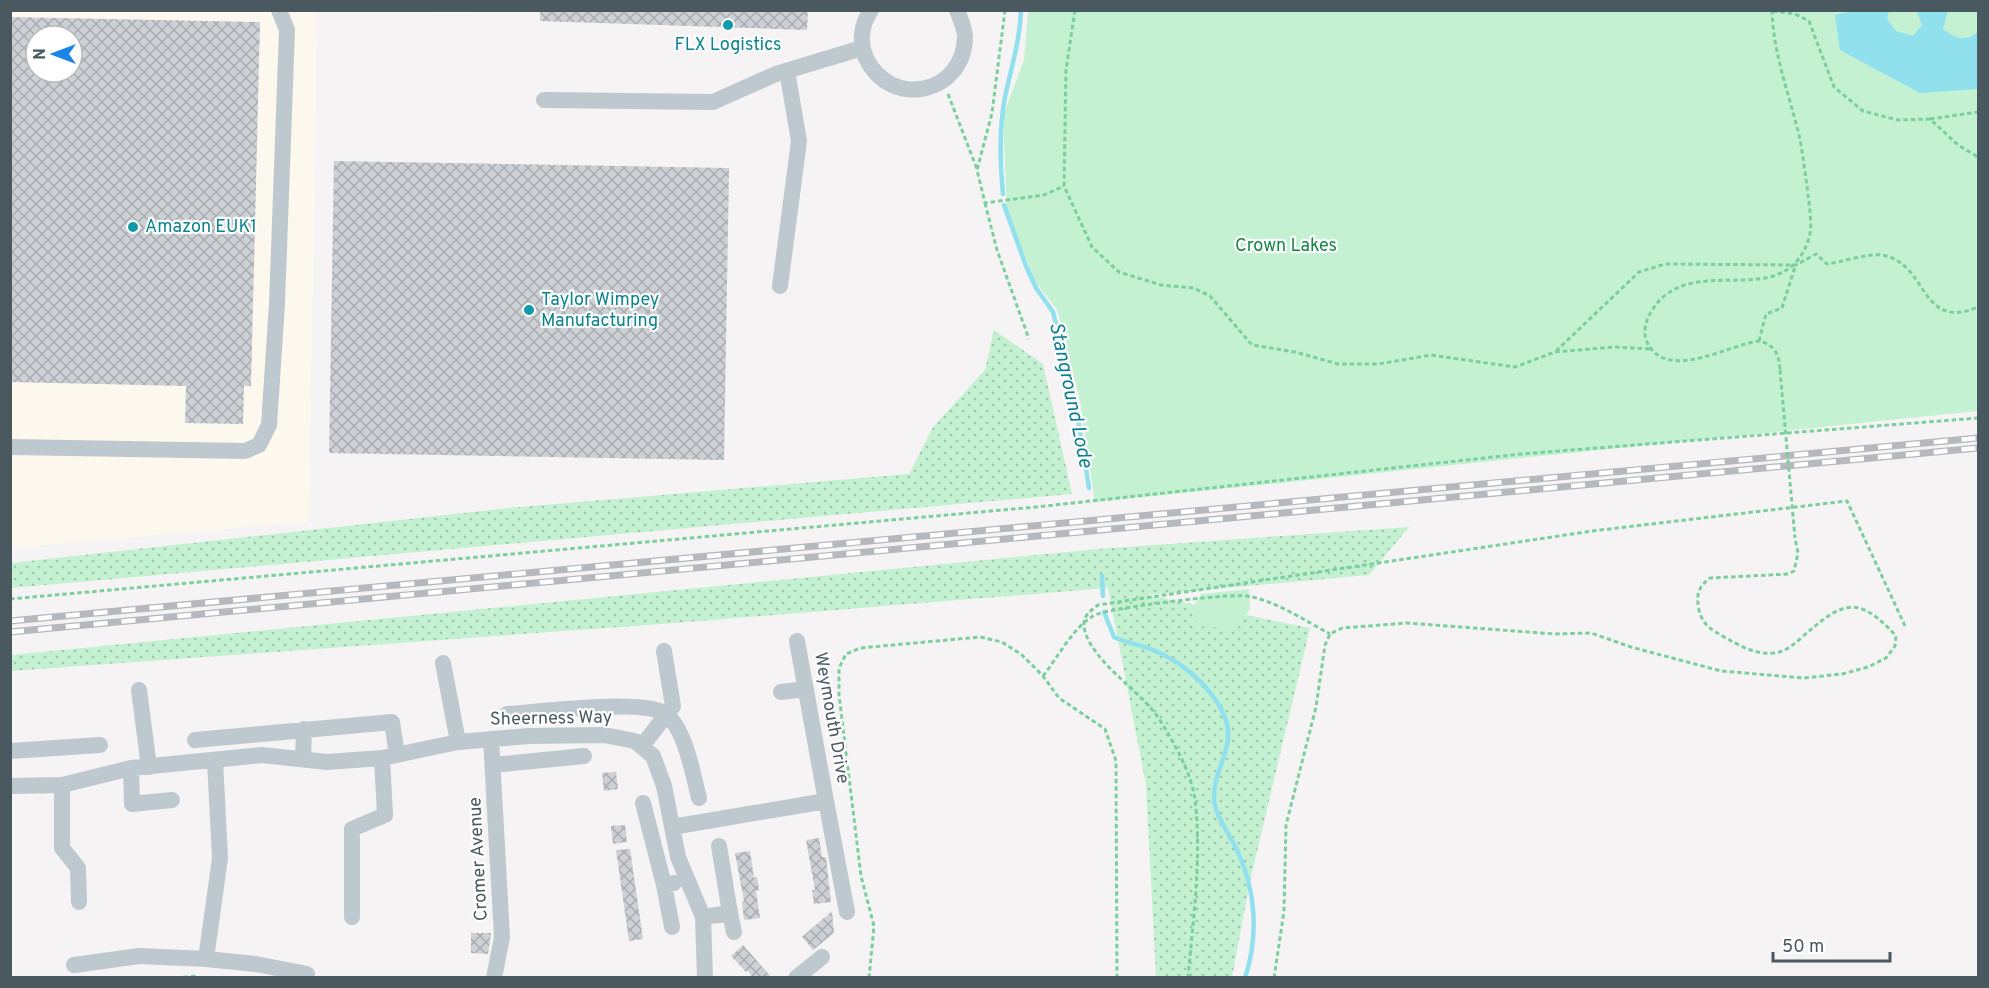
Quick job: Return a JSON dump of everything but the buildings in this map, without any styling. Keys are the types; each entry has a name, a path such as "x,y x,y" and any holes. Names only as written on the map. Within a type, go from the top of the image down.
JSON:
{"street":[{"path":"10,447 245,451 259,445 269,424 277,304 287,30 279,10"},
{"path":"871,10 863,22 862,48 873,72 894,87 920,91 944,81 960,61 965,36 957,10"},
{"path":"544,100 713,102 787,71 862,48"},
{"path":"780,286 799,141 787,71"},
{"name":"Weymouth Drive","path":"797,641 847,912"},
{"path":"664,651 673,706 665,713 642,746 653,756 664,786 672,827 687,881 703,917 701,975"},
{"path":"443,663 458,742"},
{"path":"781,692 806,689"},
{"path":"139,690 149,767"},
{"path":"507,714 640,707 665,713 683,737 699,798"},
{"path":"195,740 392,722 385,815 352,829 352,917"},
{"path":"303,759 304,729"},
{"name":"Sheerness Way","path":"11,782 62,785 131,768 262,755 327,762 389,757 458,742 491,739 604,735 635,741 642,746"},
{"name":"Cromer Avenue","path":"491,739 502,937 494,978"},
{"path":"10,752 100,745"},
{"name":"Sheerness Way","path":"494,765 584,756"},
{"path":"206,958 220,858 215,760"},
{"path":"131,768 132,804 172,800"},
{"path":"62,785 62,848 78,868 79,902"},
{"name":"Weymouth Drive","path":"672,827 826,801"},
{"path":"644,803 672,927"},
{"path":"719,846 734,932"},
{"path":"664,885 687,881"},
{"path":"703,917 730,913"},
{"path":"74,965 139,956 206,958 256,964 307,974"},
{"path":"796,978 822,957"}],"path":[{"path":"977,170 992,113 1005,10"},
{"path":"1075,10 1066,70 1064,186 1092,247 1119,272 1161,285 1194,288 1210,296 1251,345 1296,352 1338,364 1379,364 1431,355 1515,367 1555,352 1615,347 1650,349"},
{"path":"1759,341 1766,314 1782,308 1796,265 1810,237 1810,210 1799,136 1774,40 1772,11 1795,14 1809,21 1834,87 1863,111 1898,120 1930,119 1978,112"},
{"path":"944,81 977,170 997,250 1029,339"},
{"path":"1930,119 1958,145 1978,157"},
{"path":"985,203 1044,195 1064,186"},
{"path":"1274,978 1284,910 1286,825 1316,707 1325,645 1330,634 1342,628 1407,623 1543,633 1591,633 1721,671 1804,678 1842,674 1886,658 1895,646 1896,636 1870,612 1858,606 1832,614 1794,644 1775,653 1760,653 1737,644 1708,628 1702,622 1697,599 1702,584 1717,577 1788,574 1794,571 1798,560 1780,370 1775,349 1770,344 1759,341 1676,362 1662,358 1650,349 1645,336 1647,320 1667,292 1682,284 1700,281 1765,279 1816,254 1827,264 1881,255 1899,262 1913,274 1932,302 1947,312 1962,314 1978,306"},
{"path":"1555,352 1640,272 1665,264 1796,265"},
{"path":"10,599 1036,507 1521,454 1978,418"},
{"path":"1188,978 1194,907 1195,798 1183,759 1164,727 1145,701 1117,675 1087,639 1084,623 1086,615 1098,605 1569,534 1847,501 1906,628"},
{"path":"1043,676 1084,623 1095,614 1113,611 1211,597 1247,596 1288,611 1330,634"},
{"path":"869,978 874,926 861,876 839,695 839,668 846,654 860,648 980,637 1002,642 1022,655 1043,676 1059,698 1105,729 1116,761 1117,978"}],"shaded area":[{"path":"11,11 317,11 309,522 11,548"},
{"path":"317,11 473,11 473,13"}],"green space":[{"name":"Crown Lakes","path":"1028,11 1978,11 1978,411 1095,502 1080,401 1057,309 1036,283 1007,212 1003,116 1024,60"},
{"path":"994,330 1043,364 1072,494 11,588 11,563 509,508 909,474 933,427 985,370"},
{"path":"1409,527 1369,575 1147,595 1310,628 1250,881 1232,977 1156,977 1146,785 1108,588 662,624 11,671 11,655 1098,549"},
{"path":"1249,589 1250,609 1237,629 1198,626 1192,610 1201,594"}],"water":[{"path":"1852,11 1889,11 1887,19 1896,31 1913,36 1922,25 1917,11 1948,11 1943,29 1960,38 1978,32 1978,89 1920,93 1840,50 1835,15"}],"waterway":[{"name":"Stanground Lode","path":"1003,194 1002,121 1021,10"},
{"name":"Stanground Lode","path":"1004,205 1036,288 1053,312 1075,400 1089,488"},
{"path":"1102,576 1103,596"},
{"name":"Stanground Lode","path":"1104,612 1114,637 1153,650 1180,665 1197,678 1217,702 1225,716 1228,740 1215,785 1214,798 1219,817 1243,863 1251,896 1254,929 1245,978"}],"railway":[{"path":"10,621 1978,438"},
{"path":"10,632 1978,448"}],"place":[{"name":"FLX Logistics","path":"728,25"},
{"name":"Amazon EUK1","path":"133,227"},
{"name":"Taylor Wimpey Manufacturing","path":"529,310"}]}
